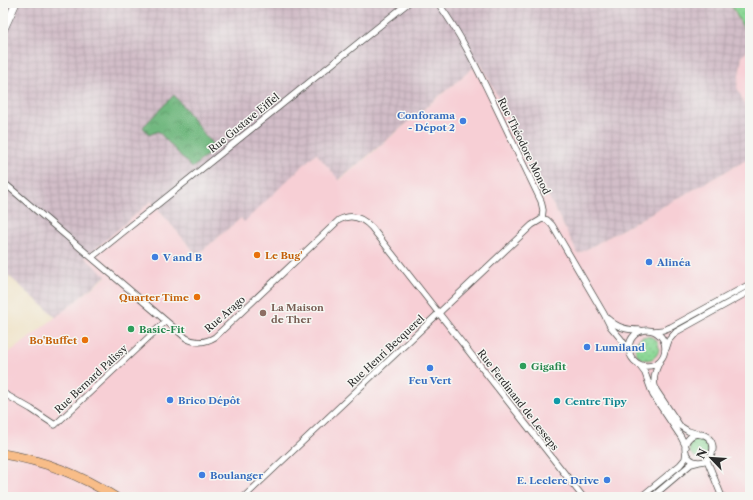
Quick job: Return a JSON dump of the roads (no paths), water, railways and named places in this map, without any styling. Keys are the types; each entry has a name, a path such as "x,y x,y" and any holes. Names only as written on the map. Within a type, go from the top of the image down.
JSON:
{"main road":[{"path":"3,454 34,460 58,467 87,480 115,497"},
{"path":"3,459 29,464 59,473 81,482 106,497"}],"street":[{"path":"3,31 16,3"},
{"name":"Rue Gustave Eiffel","path":"92,257 408,3"},
{"name":"Rue Théodore Monod","path":"438,3 468,49 541,201 543,210 542,219"},
{"path":"750,75 750,90"},
{"name":"Rue Arago","path":"3,182 189,340 202,342 211,339 336,222 350,216 360,218 367,223 439,314"},
{"path":"542,219 547,220 552,225 610,326 630,352"},
{"name":"Rue Henri Becquerel","path":"244,497 532,226 542,219"},
{"path":"604,314 611,322 620,327 631,330 663,330 750,284"},
{"path":"652,497 691,464 707,460 712,454 713,448 709,438 688,431 680,426 656,390 654,377 669,340 676,332 750,291"},
{"name":"Rue Ferdinand de Lesseps","path":"439,314 583,497"},
{"name":"Rue Bernard Palissy","path":"3,393 55,425 166,321"},
{"path":"643,330 637,333 629,344 632,358 645,373 653,395 681,437 688,455 692,459 699,462"},
{"path":"654,331 662,338 665,351"},
{"path":"637,363 644,366 652,365 662,358"},
{"path":"641,497 678,467 685,459 686,449 691,437 702,435"},
{"path":"707,460 722,497"}],"place":[{"name":"Conforama - Dépot 2","path":"463,121"},
{"name":"Le Bug'","path":"257,255"},
{"name":"V and B","path":"155,257"},
{"name":"Alinéa","path":"649,262"},
{"name":"Quarter Time","path":"197,297"},
{"name":"La Maison de Ther","path":"263,313"},
{"name":"Basic-Fit","path":"131,329"},
{"name":"Bo'Buffet","path":"85,340"},
{"name":"Lumiland","path":"587,347"},
{"name":"Gigafit","path":"523,366"},
{"name":"Feu Vert","path":"430,368"},
{"name":"Brico Dépôt","path":"170,400"},
{"name":"Centre Tipy","path":"557,401"},
{"name":"Boulanger","path":"202,475"},
{"name":"E. Leclerc Drive","path":"607,480"}]}
